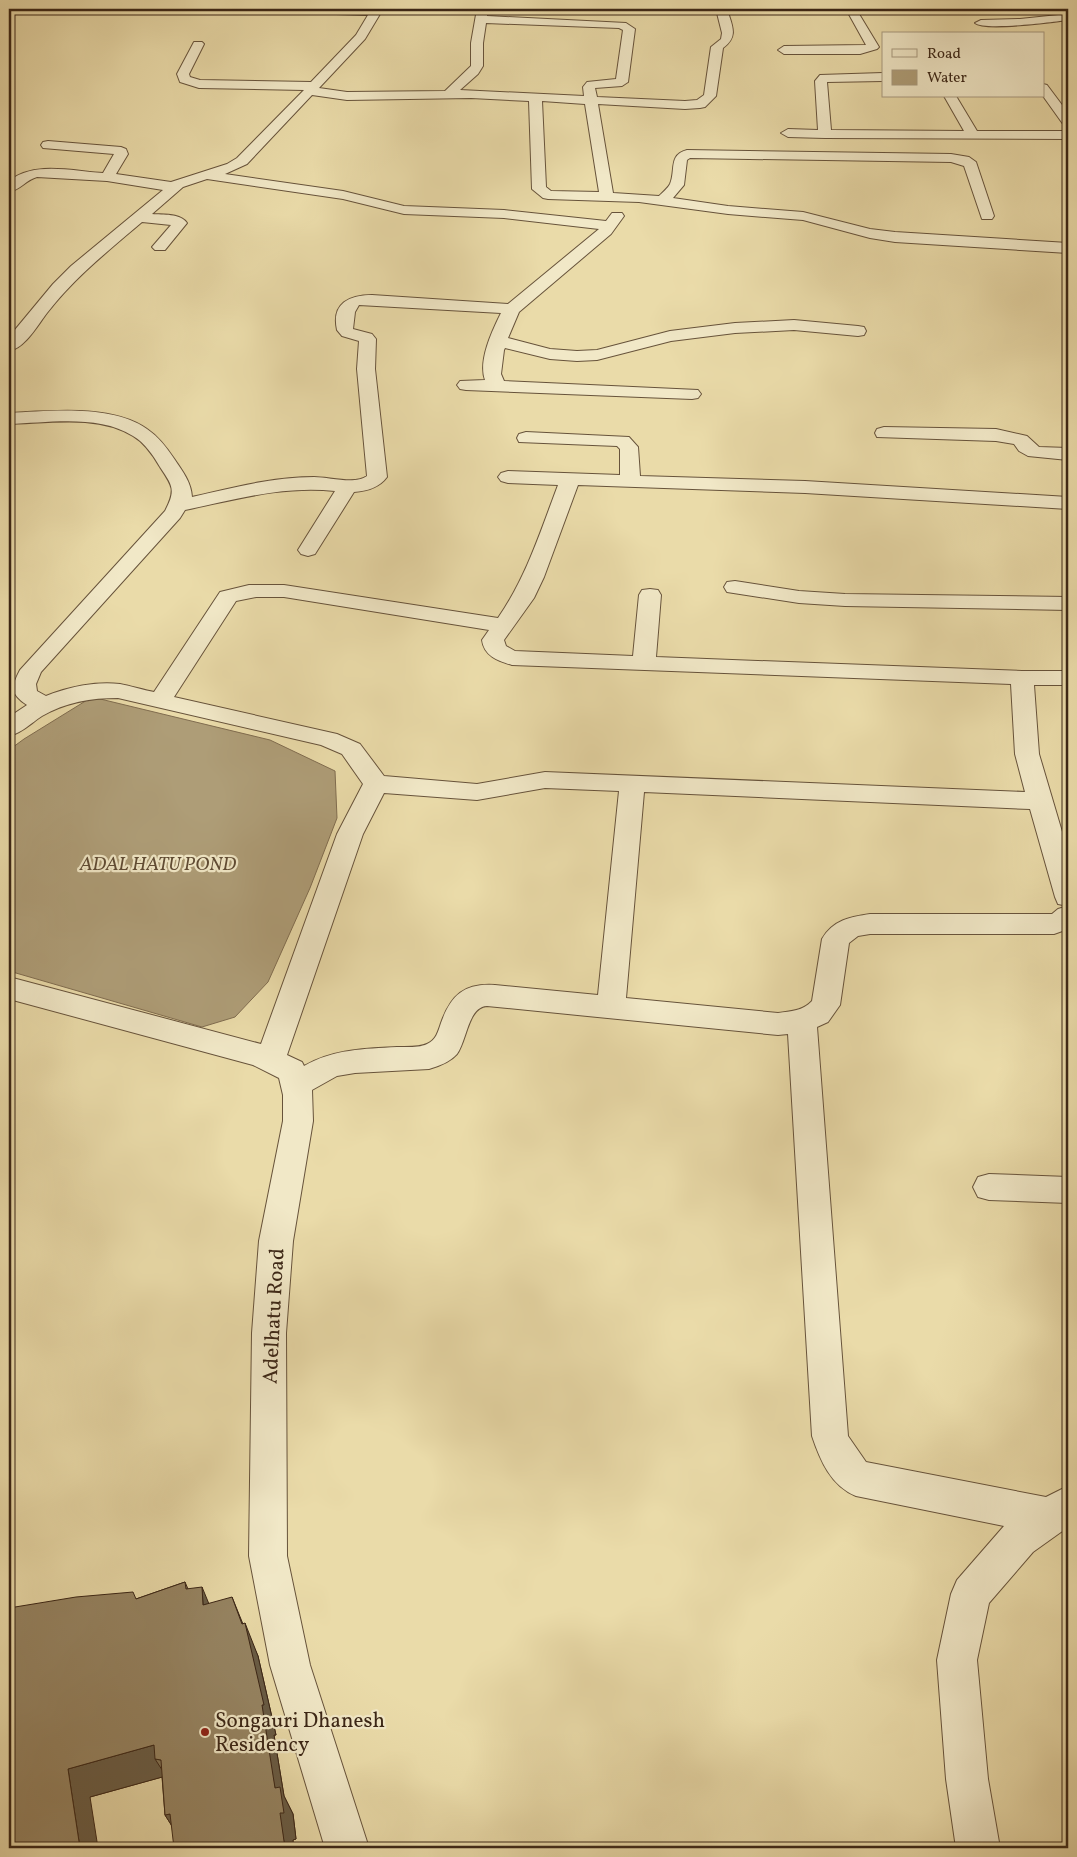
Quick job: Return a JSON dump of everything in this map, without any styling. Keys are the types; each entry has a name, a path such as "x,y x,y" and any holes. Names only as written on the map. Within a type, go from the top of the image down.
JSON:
{"street":[{"path":"9,346 20,336 59,287 76,269 174,187 190,179 232,167 242,161 361,37 376,11 272,9"},
{"path":"198,44 183,74 184,79 188,82 199,84 312,88 347,96 449,94 685,105 700,104 710,96 717,47 726,40 728,33 722,9"},
{"path":"784,50 860,50 872,47 851,9"},
{"path":"449,94 477,66 477,44 482,14 612,24 626,26 629,29 622,82 591,85 589,87 590,100 619,213 610,226 512,309 507,319 492,368 492,375 496,386"},
{"path":"992,32 978,21 1020,22 1068,17"},
{"path":"825,134 821,81 824,78 882,77"},
{"path":"1044,89 1068,121"},
{"path":"535,97 539,189 548,195 664,201 728,210 803,216 851,229 895,237 1068,248"},
{"path":"951,98 973,135"},
{"path":"788,133 1068,135"},
{"path":"48,145 116,150 121,152 107,177"},
{"path":"664,201 677,185 682,156 688,154 951,158 962,159 971,165 987,216"},
{"path":"9,188 24,176 37,173 107,177 174,187"},
{"path":"204,175 343,195 404,210 504,214 610,226"},
{"path":"138,217 172,220 180,223 160,247"},
{"path":"177,506 262,488 314,483 361,485 373,482 377,477 366,369 369,344 368,340 363,336 351,334 346,330 344,324 348,305 360,300 372,300 512,309"},
{"path":"500,341 550,354 576,356 597,355 670,336 735,328 794,325 858,331"},
{"path":"466,384 692,394"},
{"path":"9,418 83,417 115,421 140,432 158,447 181,484 182,498 174,514 32,670 24,684 26,694 44,704"},
{"path":"884,433 996,435 1020,440 1026,447 1035,452 1068,454"},
{"path":"526,438 622,441 629,448 630,481"},
{"path":"508,478 805,486 1068,503"},
{"path":"570,480 533,577 523,598 493,640 494,647 500,654 512,658 1022,678 1068,678"},
{"path":"308,550 348,485"},
{"path":"735,587 799,597 845,600 1068,604"},
{"path":"160,701 228,597 258,588 504,626"},
{"path":"644,663 650,595"},
{"path":"1022,678 1027,754 1068,898"},
{"path":"9,729 26,714 44,704 70,695 102,691 118,692 328,739 351,749 376,784"},
{"path":"376,784 477,792 545,780 1041,801"},
{"path":"270,1061 350,834 376,784"},
{"path":"611,1007 632,785"},
{"path":"9,988 261,1056 291,1070 297,1084 330,1065 355,1061 429,1057 448,1044 465,1003 473,997 487,995 778,1024 802,1021 818,1014 826,1005 836,939 850,927 870,924 1054,924 1067,919 1068,916"},
{"path":"802,1021 830,1436 835,1451 844,1466 856,1478 1059,1511"},
{"name":"Adelhatu Road","path":"297,1084 298,1121 276,1241 269,1333 268,1556 290,1665 348,1848"},
{"path":"989,1187 1068,1190"},
{"path":"978,1848 967,1780 956,1660 971,1594 1019,1538 1059,1511"}],"water":[{"name":"ADAL HATU POND","path":"92,697 270,740 335,771 337,818 310,888 268,982 235,1017 202,1027 9,971 9,750"}],"building":[{"path":"185,1582 186,1589 202,1587 203,1605 232,1597 242,1624 245,1623 264,1705 262,1705 275,1788 280,1787 284,1813 280,1813 285,1848 174,1848 170,1814 165,1815 161,1760 155,1759 154,1745 68,1769 80,1848 9,1848 9,1608 76,1597 133,1592 136,1599"}],"place":[{"name":"Songauri Dhanesh Residency","path":"205,1732"}]}
